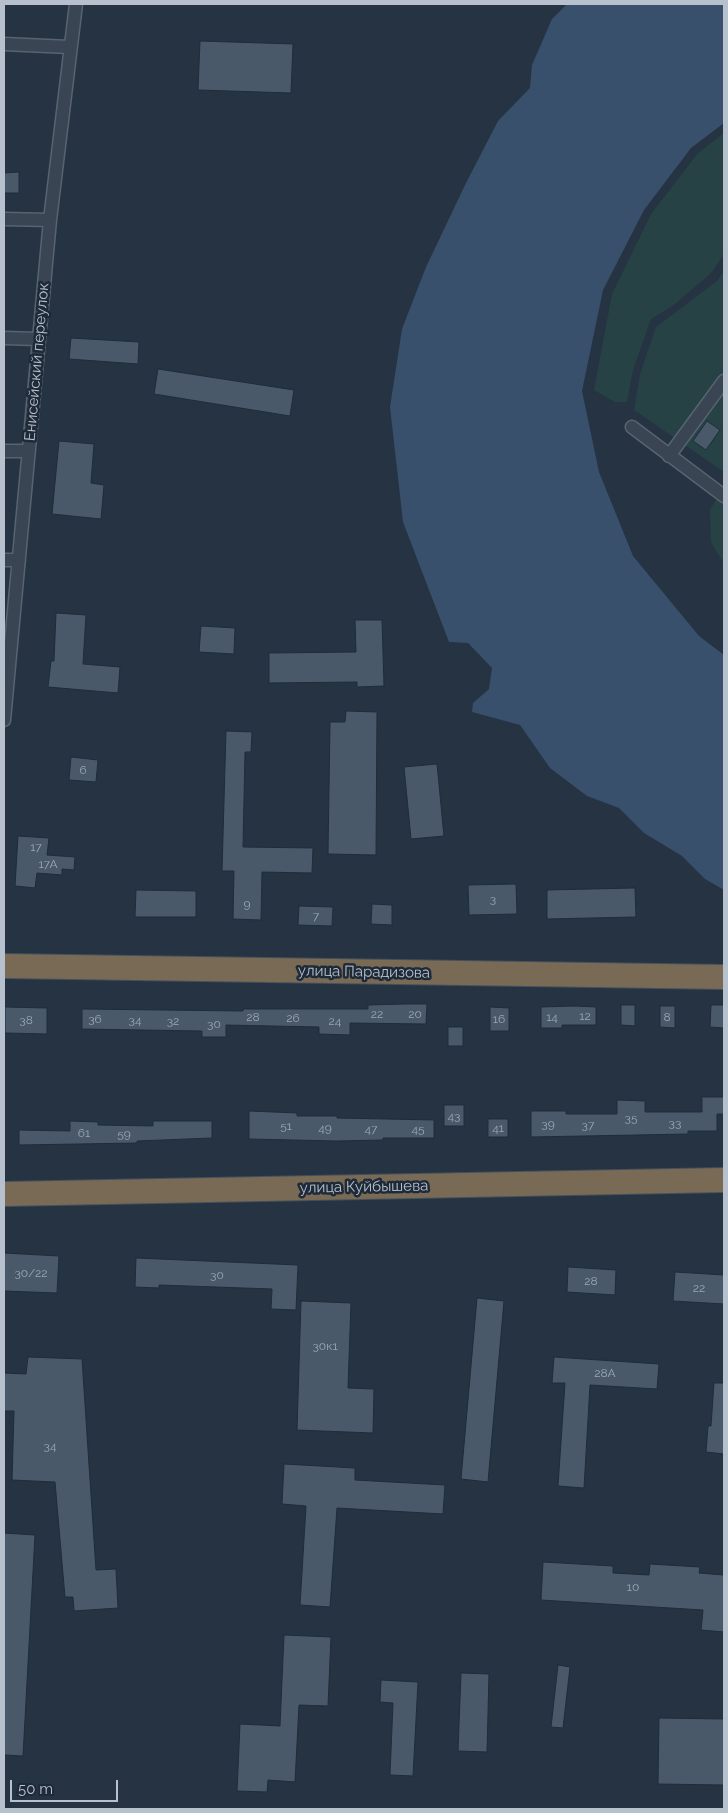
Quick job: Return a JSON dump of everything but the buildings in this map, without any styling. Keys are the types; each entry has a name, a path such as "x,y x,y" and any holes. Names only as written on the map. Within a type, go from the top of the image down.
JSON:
{"highway":[{"name":"улица Парадизова","path":"4,966 724,977"},
{"name":"улица Куйбышева","path":"4,1194 724,1180"}],"street":[{"name":"Енисейский переулок","path":"4,720 50,220 69,47 76,4"},
{"path":"4,44 69,47"},
{"path":"4,219 50,220"},
{"path":"4,338 39,339"},
{"path":"669,456 724,381"},
{"path":"632,427 724,496"},
{"path":"4,451 29,452"},
{"path":"4,560 19,560"}],"green space":[{"path":"724,133 724,254 712,272 674,305 651,319 633,370 627,402 615,402 594,390 612,294 651,214 698,153"},
{"path":"724,270 724,472 634,410 640,374 656,327 717,281"},
{"path":"724,489 724,564 711,542 710,509"}],"water":[{"path":"567,4 724,4 724,123 691,148 644,210 603,290 582,391 599,472 633,556 699,636 724,655 724,890 705,879 682,856 644,833 619,808 587,796 550,768 520,725 472,712 473,703 489,689 492,668 468,643 449,642 403,522 390,407 402,329 426,267 466,183 498,121 530,88 532,65 552,19"}]}
